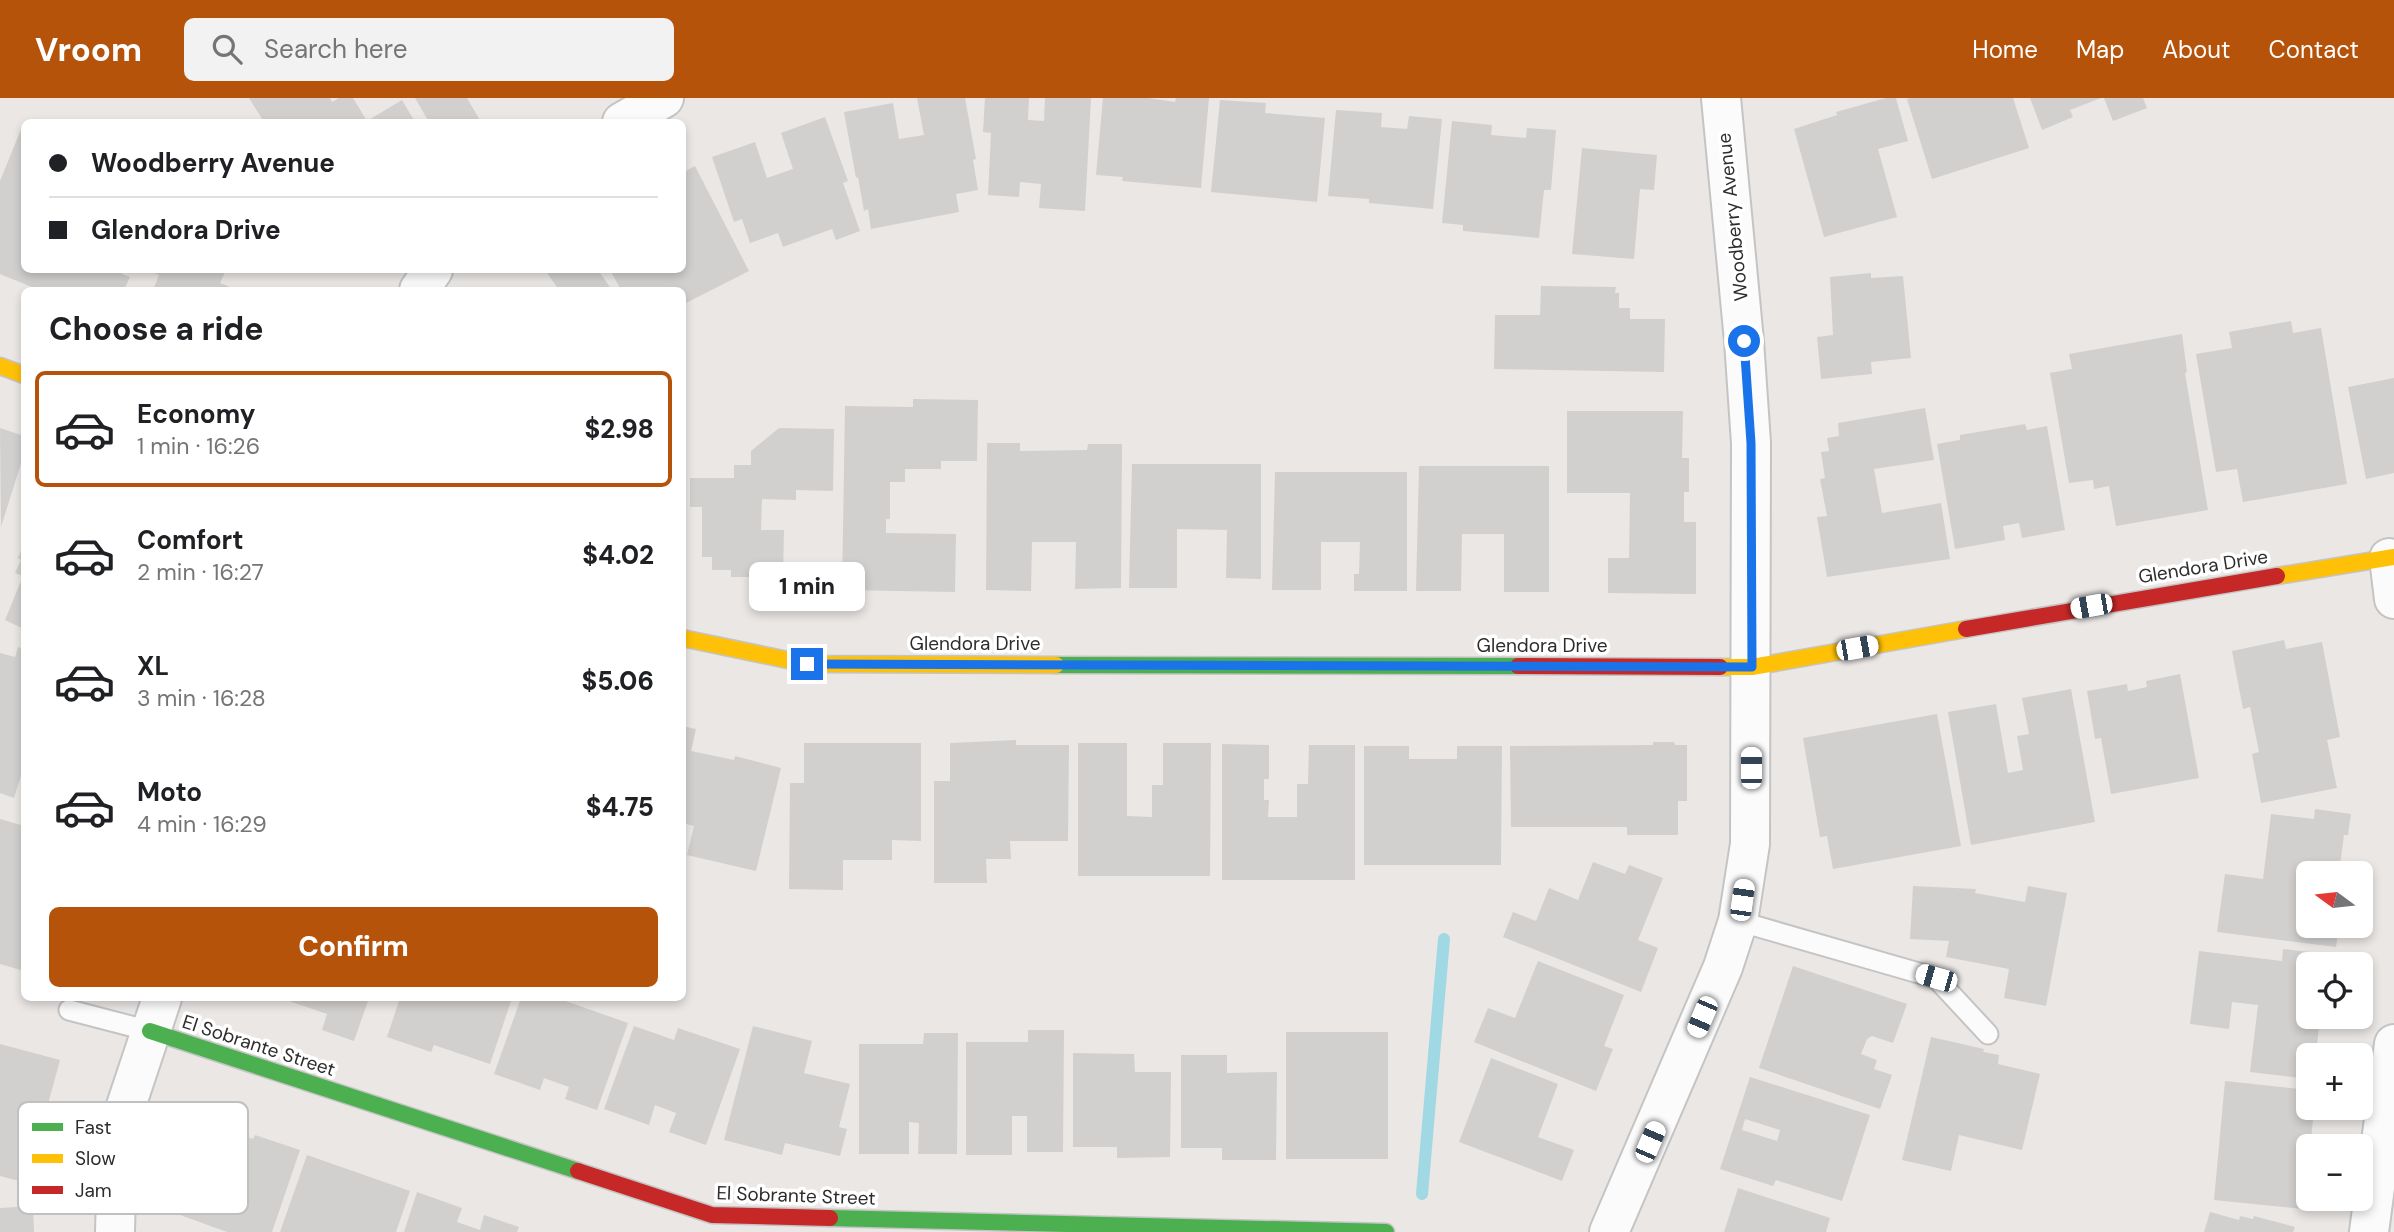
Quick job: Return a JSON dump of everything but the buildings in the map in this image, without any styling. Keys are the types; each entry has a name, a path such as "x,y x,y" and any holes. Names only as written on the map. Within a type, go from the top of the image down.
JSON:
{"street":[{"path":"627,119 664,98"},
{"name":"Woodberry Avenue","path":"1609,1232 1723,967 1738,921 1750,844 1751,443 1721,98"},
{"path":"0,366 21,374"},
{"path":"2392,557 2394,599"},
{"name":"Glendora Drive","path":"686,639 807,664 1752,667 2169,593 2392,557"},
{"path":"127,1102 156,1014"},
{"name":"El Sobrante Street","path":"156,1014 712,1215 1386,1232"},
{"path":"2368,1232 2394,1044"},
{"path":"115,1214 115,1232"}],"lane":[{"path":"1738,921 1936,978 1987,1034"},
{"path":"69,1010 156,1014"}],"waterway":[{"path":"1422,1194 1444,939"}],"traffic: fast":[{"path":"1056,665 1518,666"},
{"path":"150,1031 578,1171"},
{"path":"830,1218 1386,1232"}],"traffic: slow":[{"path":"0,366 21,374"},
{"path":"2277,576 2394,557"},
{"path":"1720,667 1752,667 1966,629"},
{"path":"686,639 807,664 1056,665"}],"traffic: jam":[{"path":"1966,629 2277,576"},
{"path":"1518,666 1720,667"},
{"path":"578,1171 712,1215 830,1218"}],"route":[{"path":"807,664 1752,667 1751,443 1744,341"}]}
